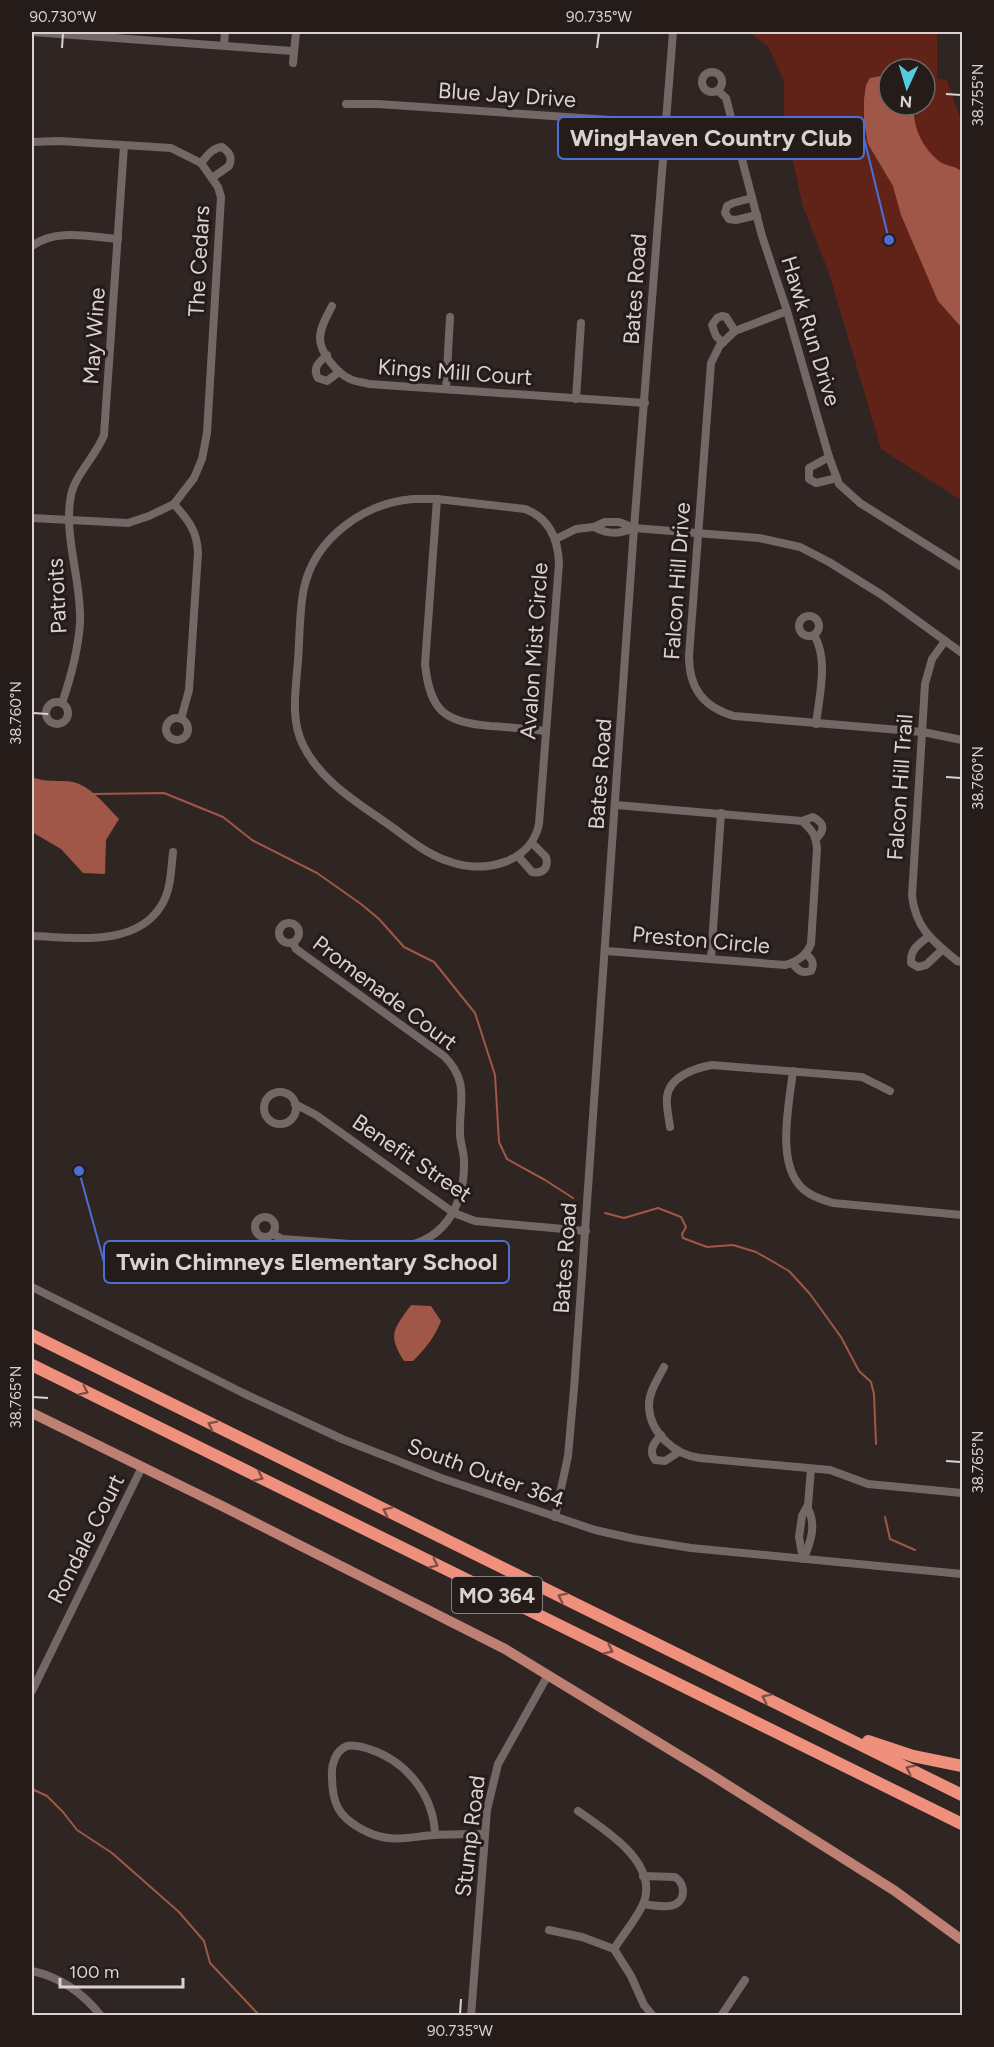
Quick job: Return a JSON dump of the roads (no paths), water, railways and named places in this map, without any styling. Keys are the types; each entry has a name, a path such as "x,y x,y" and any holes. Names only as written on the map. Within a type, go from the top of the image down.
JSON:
{"highway":[{"name":"MO 364","path":"32,1335 963,1795"},
{"name":"MO 364","path":"32,1365 963,1824"},
{"path":"819,1724 904,1753 963,1766"}],"main road":[{"path":"32,1413 459,1625 548,1675 696,1764 885,1885 963,1940"}],"street":[{"path":"32,32 106,35 293,51"},
{"path":"224,45 225,32"},
{"path":"293,63 296,32"},
{"name":"Bates Road","path":"555,1517 568,1456 586,1231 634,528 673,32"},
{"name":"Hawk Run Drive","path":"718,91 726,98 752,198 839,484 860,503 963,567"},
{"name":"Blue Jay Drive","path":"346,104 378,104 665,126"},
{"name":"The Cedars","path":"32,142 59,141 171,148 201,163 218,187 221,197 207,433 202,459 194,478 174,504"},
{"name":"May Wine","path":"70,521 71,494 104,435 124,146"},
{"path":"201,163 210,152 217,148 222,147 228,151 231,156 229,166 212,178"},
{"path":"752,198 727,206 725,213 729,219 736,220 757,215"},
{"path":"32,246 41,239 57,235 118,239"},
{"path":"327,355 316,367 315,373 318,378 327,381 339,372 327,355 320,339 321,329 332,306"},
{"name":"Falcon Hill Drive","path":"787,312 735,331 723,342 711,363 689,656 693,686 702,697 721,712 734,716 923,732 963,740"},
{"path":"446,389 450,317"},
{"path":"723,342 713,331 712,325 717,318 726,317 735,331"},
{"path":"576,399 581,323"},
{"name":"Kings Mill Court","path":"339,372 352,380 369,384 645,403"},
{"path":"829,457 809,468 809,479 816,483 837,478"},
{"path":"436,499 425,664 427,684 434,700 448,716 464,724 546,731"},
{"name":"Avalon Mist Circle","path":"436,499 525,509 534,512 556,539 559,563 539,825 536,838 518,856 505,863 460,865 442,859 418,845 347,795 326,777 302,744 297,729 295,701 304,588 316,558 338,530 372,508 400,500 436,499"},
{"path":"32,518 128,523 174,504 194,530 198,539 198,553 189,690 181,720"},
{"name":"Patroits","path":"62,703 73,672 80,622 70,521"},
{"path":"556,539 576,529 594,527 604,522 619,522 634,528 759,538 800,547 857,579 963,653"},
{"path":"814,635 821,651 821,682 816,724"},
{"name":"Falcon Hill Trail","path":"945,641 932,659 927,677 912,882 914,909 920,924 943,949 957,961 963,962"},
{"name":"Preston Circle","path":"606,951 785,965 806,954 811,944 816,839 812,830 802,821 616,805"},
{"path":"711,959 721,813"},
{"path":"518,856 532,872 539,873 544,870 547,865 546,857 532,843"},
{"path":"32,936 111,936 126,933 146,922 161,907 165,898 170,882 173,852"},
{"path":"929,936 914,949 910,955 911,963 918,967 926,965 943,949"},
{"name":"Promenade Court","path":"292,943 296,949 444,1056 453,1065 459,1076 462,1096 460,1141 464,1163 461,1194 454,1213"},
{"name":"Preston Circle","path":"792,963 802,972 811,971 812,959 806,954"},
{"path":"670,1127 666,1097 673,1084 696,1068 722,1065 862,1077 890,1091"},
{"path":"793,1071 786,1138 787,1154 790,1169 805,1191 833,1203 963,1215"},
{"name":"Benefit Street","path":"295,1104 316,1115 454,1213 475,1221 586,1231"},
{"path":"273,1234 282,1239 401,1247 423,1241 443,1226 454,1213"},
{"name":"South Outer 364","path":"32,1287 326,1432 441,1478 595,1530 691,1548 963,1574"},
{"path":"664,1367 656,1382 649,1407 655,1428 679,1452 691,1457 830,1470 868,1484 963,1493"},
{"path":"661,1436 651,1450 655,1460 665,1461 679,1452"},
{"name":"Rondale Court","path":"32,1691 142,1467"},
{"path":"803,1559 799,1537 802,1516 807,1507 811,1469"},
{"name":"Stump Road","path":"471,2016 487,1810 498,1764 548,1675"},
{"path":"435,1835 435,1824 420,1786 397,1762 375,1751 355,1745 344,1748 337,1755 331,1769 332,1793 339,1810 351,1822 369,1832 388,1838 485,1833"},
{"path":"578,1811 613,1835 634,1857 644,1876 643,1904 614,1949"},
{"path":"643,1904 674,1905 681,1899 684,1890 675,1877 644,1876"},
{"path":"549,1930 582,1937 614,1949 652,2016"},
{"path":"32,1971 57,1979 78,1992 101,2016"},
{"path":"721,2016 745,1980"}],"waterway":[{"path":"93,794 164,793 223,817 252,840 317,873 379,919 404,947 434,962 475,1013 495,1075 499,1142 507,1159 573,1198"},
{"path":"605,1213 624,1218 658,1208 681,1217 686,1227 682,1234 683,1238 707,1247 733,1245 756,1252 789,1271 810,1294 841,1337 859,1371 871,1382 874,1394 876,1444"},
{"path":"885,1517 890,1539 915,1550"},
{"path":"32,1789 47,1796 77,1830 112,1853 179,1912 204,1941 210,1963 260,2016"}],"place":[{"name":"WingHaven Country Club","path":"889,240"},
{"name":"Twin Chimneys Elementary School","path":"79,1171"}]}
